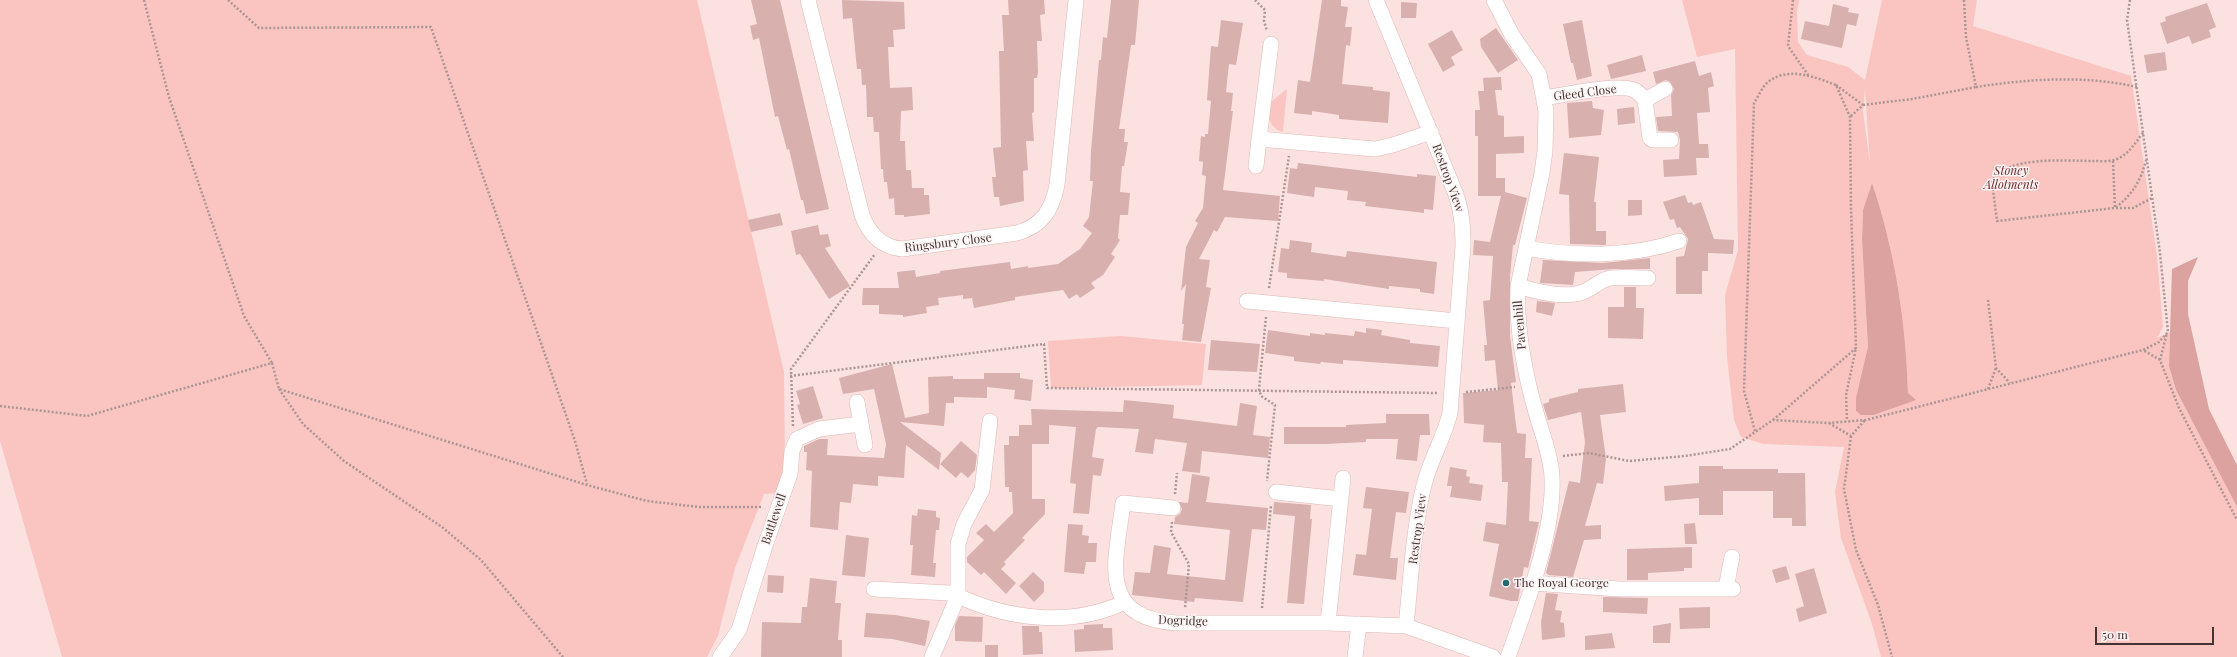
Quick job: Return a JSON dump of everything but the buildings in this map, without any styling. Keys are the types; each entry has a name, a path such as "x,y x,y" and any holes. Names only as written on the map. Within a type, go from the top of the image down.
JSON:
{"street":[{"name":"Ringsbury Close","path":"808,0 858,205 869,230 883,243 896,248 910,249 997,237 1026,230 1044,217 1053,202 1057,185 1076,0"},
{"name":"Restrop View","path":"1376,0 1457,197 1462,216 1463,246 1452,393 1447,425 1428,472 1417,514 1406,626"},
{"name":"Pavenhill","path":"1494,0 1512,34 1539,74 1544,98 1545,151 1518,286 1518,314 1529,385 1549,459 1552,476 1549,516 1532,583 1508,657"},
{"path":"1256,166 1258,139 1271,44"},
{"name":"Gleed Close","path":"1544,98 1622,88 1633,89 1645,100"},
{"path":"1665,89 1645,100 1650,138 1653,140 1672,140"},
{"name":"Restrop View","path":"1258,139 1375,149 1393,145 1431,132"},
{"path":"1526,248 1556,254 1632,252 1659,248 1679,241"},
{"path":"1518,286 1531,290 1571,294 1589,290 1602,280 1611,278 1648,278"},
{"path":"1247,301 1457,321"},
{"path":"857,402 864,445"},
{"path":"932,657 958,596 958,544 964,524 982,490 982,436 990,421"},
{"path":"797,439 819,430 861,424"},
{"name":"Battlewell","path":"720,657 739,630 790,474 792,451 797,439"},
{"path":"1328,623 1343,478"},
{"path":"1274,492 1341,499"},
{"name":"Dogridge","path":"1173,508 1123,503 1116,583 1124,602 1131,610 1148,619 1184,623 1328,623 1406,626"},
{"path":"1532,583 1619,588 1729,589 1732,557"},
{"path":"874,589 949,593 1000,611 1037,617 1098,613 1124,602"},
{"path":"1355,657 1359,624"},
{"path":"1406,626 1493,657"}],"path":[{"path":"144,0 169,97 244,316 272,364 279,389 303,424 344,461 442,527 480,560 563,657"},
{"path":"228,0 259,28 431,27 576,441 587,485"},
{"path":"1255,0 1265,10 1264,21 1271,44"},
{"path":"1792,0 1788,46 1809,76"},
{"path":"1964,0 1966,37 1976,87"},
{"path":"2130,0 2127,20 2152,198 2168,332 2160,360 2178,408 2237,520"},
{"path":"1755,431 1744,391 1754,103 1766,83 1783,73 1809,76 1836,85 1863,105"},
{"path":"1850,117 1863,105 1912,99 2006,83 2066,80 2125,84 2137,87"},
{"path":"1836,85 1850,117 1851,209 1856,348 1846,395 1847,422"},
{"path":"2143,133 2125,155 2113,161 2046,161 2012,166 2000,170 1992,182 1997,221 2115,208 2133,208 2152,198"},
{"path":"1261,623 1274,492 1267,484 1267,477 1275,405 1261,396 1259,389 1267,303 1291,142"},
{"path":"2115,208 2128,197 2142,176 2146,158"},
{"path":"2113,161 2115,208"},
{"path":"797,439 793,430 790,376 791,369 883,243"},
{"path":"1988,300 1996,368 1988,389"},
{"path":"1773,420 1828,423 1866,420 2143,350 2159,342 2168,332"},
{"path":"790,376 1044,344 1047,388 1259,389 1452,393 1529,385"},
{"path":"1549,459 1582,452 1629,461 1707,453 1730,449 1773,420 1856,348"},
{"path":"2143,350 2160,360"},
{"path":"0,406 87,416 272,364"},
{"path":"1996,368 2011,383"},
{"path":"279,389 587,485 647,500 698,507 779,507"},
{"path":"1866,420 1851,436 1844,489 1856,550 1878,605 1892,657"},
{"path":"1828,423 1851,436"},
{"path":"1177,473 1171,532 1189,564 1184,623"}],"green space":[{"path":"0,0 697,0 784,372 785,467 777,493 764,494 735,568 718,636 707,657 62,657 0,441"},
{"name":"Stoney Allotments","path":"1682,0 1799,0 1797,12 1798,42 1807,55 1848,67 1865,80 1882,0 1977,0 1973,26 2131,76 2157,256 2163,327 2157,338 2170,332 2169,366 2176,390 2237,507 2237,657 1881,657 1872,624 1841,538 1835,492 1844,447 1763,444 1741,437 1734,420 1727,356 1725,295 1738,250 1735,49 1697,57","holes":["1865,88 1870,164 1863,112","1872,184 1887,235 1898,287 1905,340 1908,393 1891,409 1874,415 1865,362 1868,347 1862,240 1863,210"]},
{"path":"1287,89 1283,132 1275,128 1270,122 1267,105"},
{"path":"1121,336 1206,344 1202,385 1051,388 1048,341"}],"shaded area":[{"path":"1872,183 1887,235 1898,287 1905,340 1908,393 1916,400 1874,415 1861,415 1856,411 1856,398 1868,347 1862,240 1863,210"},
{"path":"2198,257 2188,281 2188,314 2209,409 2237,465 2237,507 2176,390 2169,366 2172,269"}],"place":[{"name":"The Royal George","path":"1506,583"}]}
